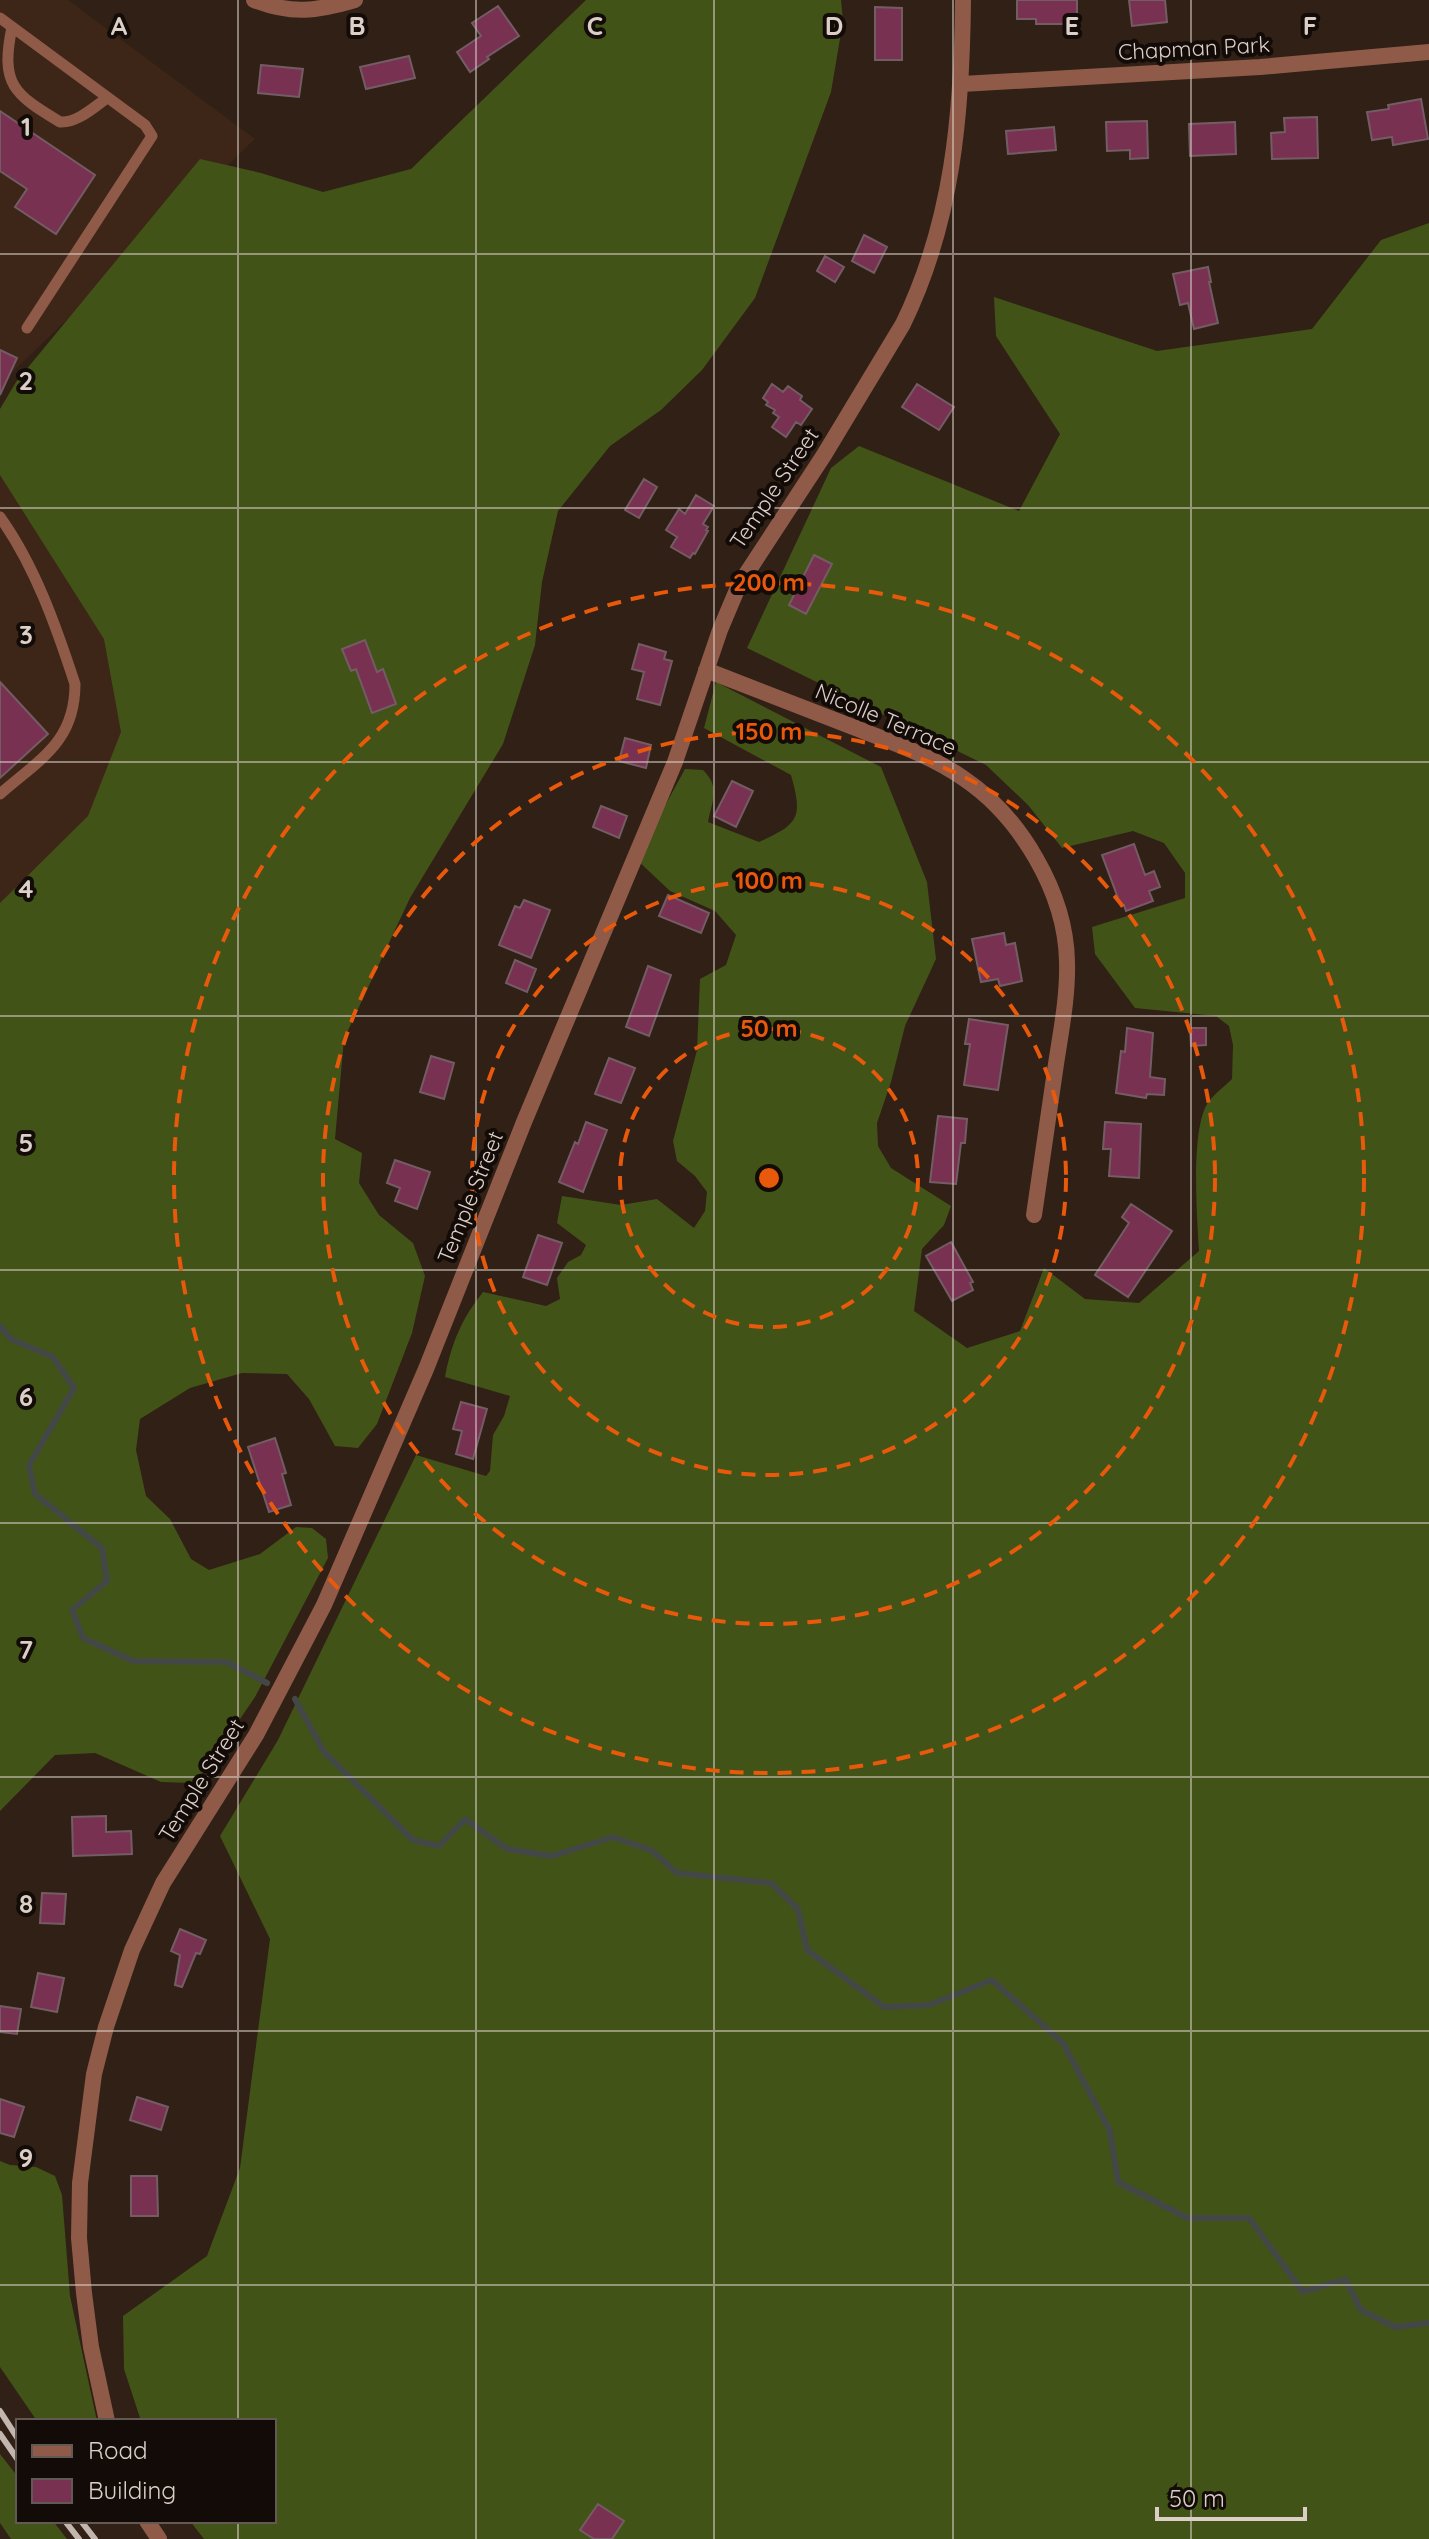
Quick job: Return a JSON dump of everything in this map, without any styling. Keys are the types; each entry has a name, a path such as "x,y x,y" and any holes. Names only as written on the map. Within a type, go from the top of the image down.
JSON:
{"street":[{"path":"254,0 297,11 322,9 355,0"},
{"name":"Temple Street","path":"107,2419 91,2347 84,2293 79,2238 80,2183 94,2074 127,1964 163,1883 249,1747 324,1605 426,1369 518,1137 675,762 732,599 745,572 824,455 914,302 937,238 947,198 962,84 963,0"},
{"name":"Chapman Park","path":"962,84 1260,67 1429,52"},
{"name":"Nicolle Terrace","path":"706,670 902,746 940,764 975,787 1026,842 1057,903 1067,961 1064,1011 1034,1215"}],"lane":[{"path":"0,18 149,130 152,136 27,328"},
{"path":"12,27 4,51 5,72 16,92 36,108 67,123 107,98"},
{"path":"0,517 31,568 75,684 75,701 69,725 57,744 0,794"}],"shaded area":[{"path":"0,0 68,0 255,139 0,384"},
{"path":"0,442 212,712 0,917"}],"green space":[{"path":"586,0 841,0 843,21 831,92 755,298 702,370 661,410 610,446 558,511 542,582 535,645 503,744 410,898 344,1039 335,1139 362,1153 359,1183 379,1215 413,1243 425,1276 412,1333 377,1424 358,1448 335,1446 309,1399 287,1374 242,1373 190,1388 140,1419 136,1450 146,1496 170,1519 191,1559 209,1570 260,1554 296,1527 312,1528 326,1539 328,1558 255,1697 204,1772 192,1783 161,1782 95,1753 55,1755 0,1811 0,903 88,816 121,732 104,639 0,475 0,409 16,382 200,159 323,192 411,169"},
{"path":"1429,223 1429,2539 204,2539 192,2523 276,2523 276,2419 140,2419 124,2369 123,2316 207,2256 240,2168 270,1939 220,1836 278,1740 416,1455 486,1476 490,1471 493,1435 504,1416 510,1396 445,1377 458,1332 483,1292 546,1306 560,1299 557,1278 568,1262 581,1255 586,1245 557,1223 562,1196 621,1205 657,1199 694,1228 705,1211 707,1192 695,1176 677,1161 673,1141 697,1050 700,979 726,965 736,935 715,911 670,891 636,859 685,769 703,770 709,776 714,794 708,822 759,842 783,830 797,810 791,775 704,728 716,682 881,767 927,882 936,959 905,1026 877,1123 878,1146 891,1168 951,1206 944,1225 922,1249 914,1311 967,1348 1020,1331 1044,1268 1085,1299 1139,1303 1199,1251 1198,1136 1206,1106 1232,1079 1233,1045 1229,1026 1216,1016 1135,1008 1095,954 1092,927 1185,898 1185,873 1164,843 1133,831 1062,848 1028,805 986,765 747,648 831,468 859,446 1019,511 1060,434 996,336 994,297 1157,351 1312,329 1381,240"},
{"path":"0,2161 36,2167 55,2176 62,2195 70,2296 97,2419 36,2419 0,2367"},
{"path":"0,2454 16,2474 16,2523 55,2523 67,2539 11,2539 0,2523"}],"building":[{"path":"1017,0 1077,0 1077,24 1036,24 1036,19 1017,19"},
{"path":"1129,0 1165,0 1167,22 1132,26"},
{"path":"498,6 519,36 470,72 457,52 481,36 472,23"},
{"path":"875,7 902,8 902,60 875,60"},
{"path":"409,56 415,78 366,89 360,67"},
{"path":"261,65 303,69 299,97 258,93"},
{"path":"1421,99 1428,139 1393,145 1392,137 1372,140 1367,112"},
{"path":"0,111 95,175 56,234 15,207 27,189 0,171"},
{"path":"1317,117 1318,158 1272,159 1271,133 1285,132 1284,118"},
{"path":"1147,121 1148,158 1130,159 1130,150 1107,151 1106,122"},
{"path":"1235,122 1236,154 1190,156 1189,124"},
{"path":"1054,127 1056,150 1008,154 1006,131"},
{"path":"864,235 887,247 874,273 852,261"},
{"path":"825,256 844,267 835,282 817,271"},
{"path":"1208,267 1218,323 1194,329 1188,303 1180,305 1173,274"},
{"path":"0,350 17,358 0,395"},
{"path":"772,384 783,392 788,386 802,396 800,400 812,409 801,425 796,422 786,437 772,427 779,417 763,398"},
{"path":"917,384 954,407 939,430 902,407"},
{"path":"644,479 657,487 639,518 625,510"},
{"path":"696,495 714,506 703,524 708,531 690,558 671,547 677,537 666,530 679,509 685,514"},
{"path":"814,555 832,564 806,614 789,605"},
{"path":"365,640 377,672 383,669 396,704 372,713 356,669 351,671 342,649"},
{"path":"639,644 666,652 664,659 672,661 660,705 637,699 644,672 632,669"},
{"path":"0,682 48,734 0,778"},
{"path":"625,738 651,745 646,768 619,761"},
{"path":"732,781 753,791 736,827 714,816"},
{"path":"601,806 627,816 619,838 593,827"},
{"path":"1134,844 1145,875 1154,871 1160,887 1149,891 1153,901 1126,911 1124,905 1121,906 1102,855"},
{"path":"668,895 709,913 701,933 659,916"},
{"path":"524,900 550,910 531,958 499,945 515,906 520,908"},
{"path":"1004,933 1006,945 1015,943 1022,981 1000,986 998,979 981,982 972,939"},
{"path":"515,960 536,969 527,992 506,983"},
{"path":"648,966 671,975 649,1036 626,1027"},
{"path":"969,1019 1008,1025 998,1090 964,1085 970,1044 965,1044"},
{"path":"1127,1028 1153,1033 1150,1077 1165,1079 1164,1095 1147,1094 1146,1098 1116,1093"},
{"path":"1190,1028 1206,1028 1206,1045 1191,1046"},
{"path":"431,1056 454,1063 444,1099 420,1092"},
{"path":"609,1058 635,1068 621,1103 595,1094"},
{"path":"938,1116 967,1119 956,1184 930,1182"},
{"path":"586,1122 607,1130 583,1192 559,1182"},
{"path":"1105,1122 1141,1124 1139,1178 1109,1176 1111,1149 1103,1149"},
{"path":"395,1160 430,1172 417,1209 395,1201 400,1188 387,1183"},
{"path":"1131,1204 1172,1231 1128,1297 1095,1275 1129,1223 1122,1217"},
{"path":"538,1235 562,1243 547,1285 523,1277"},
{"path":"951,1242 973,1282 970,1283 973,1290 952,1301 926,1256"},
{"path":"461,1402 487,1409 473,1459 456,1454 462,1431 453,1429"},
{"path":"275,1438 286,1473 282,1474 291,1505 269,1512 248,1447"},
{"path":"106,1816 106,1832 131,1831 132,1854 73,1856 72,1817"},
{"path":"42,1893 66,1894 64,1924 40,1923"},
{"path":"180,1929 206,1940 200,1954 196,1953 182,1987 175,1985 180,1955 171,1951"},
{"path":"38,1973 64,1978 57,2012 31,2007"},
{"path":"0,2006 21,2009 17,2034 0,2032"},
{"path":"137,2097 168,2107 161,2130 130,2120"},
{"path":"0,2099 24,2107 14,2137 0,2133"},
{"path":"131,2176 157,2176 158,2216 131,2216"},
{"path":"598,2504 624,2521 612,2539 594,2539 580,2530"}],"waterway":[{"path":"0,1326 11,1339 53,1357 74,1388 29,1465 35,1494 102,1548 107,1581 72,1610 83,1638 133,1661 227,1662 267,1683"},
{"path":"295,1699 324,1752 413,1840 439,1846 465,1819 507,1849 552,1856 613,1837 651,1850 677,1873 771,1883 798,1909 807,1950 884,2007 929,2005 992,1980 1063,2043 1110,2131 1118,2182 1187,2218 1249,2218 1303,2292 1345,2279 1361,2310 1395,2327 1429,2323"}],"railway":[{"path":"0,2411 16,2436"},
{"path":"0,2434 16,2457"},
{"path":"67,2523 79,2539"},
{"path":"83,2523 95,2539"}]}
